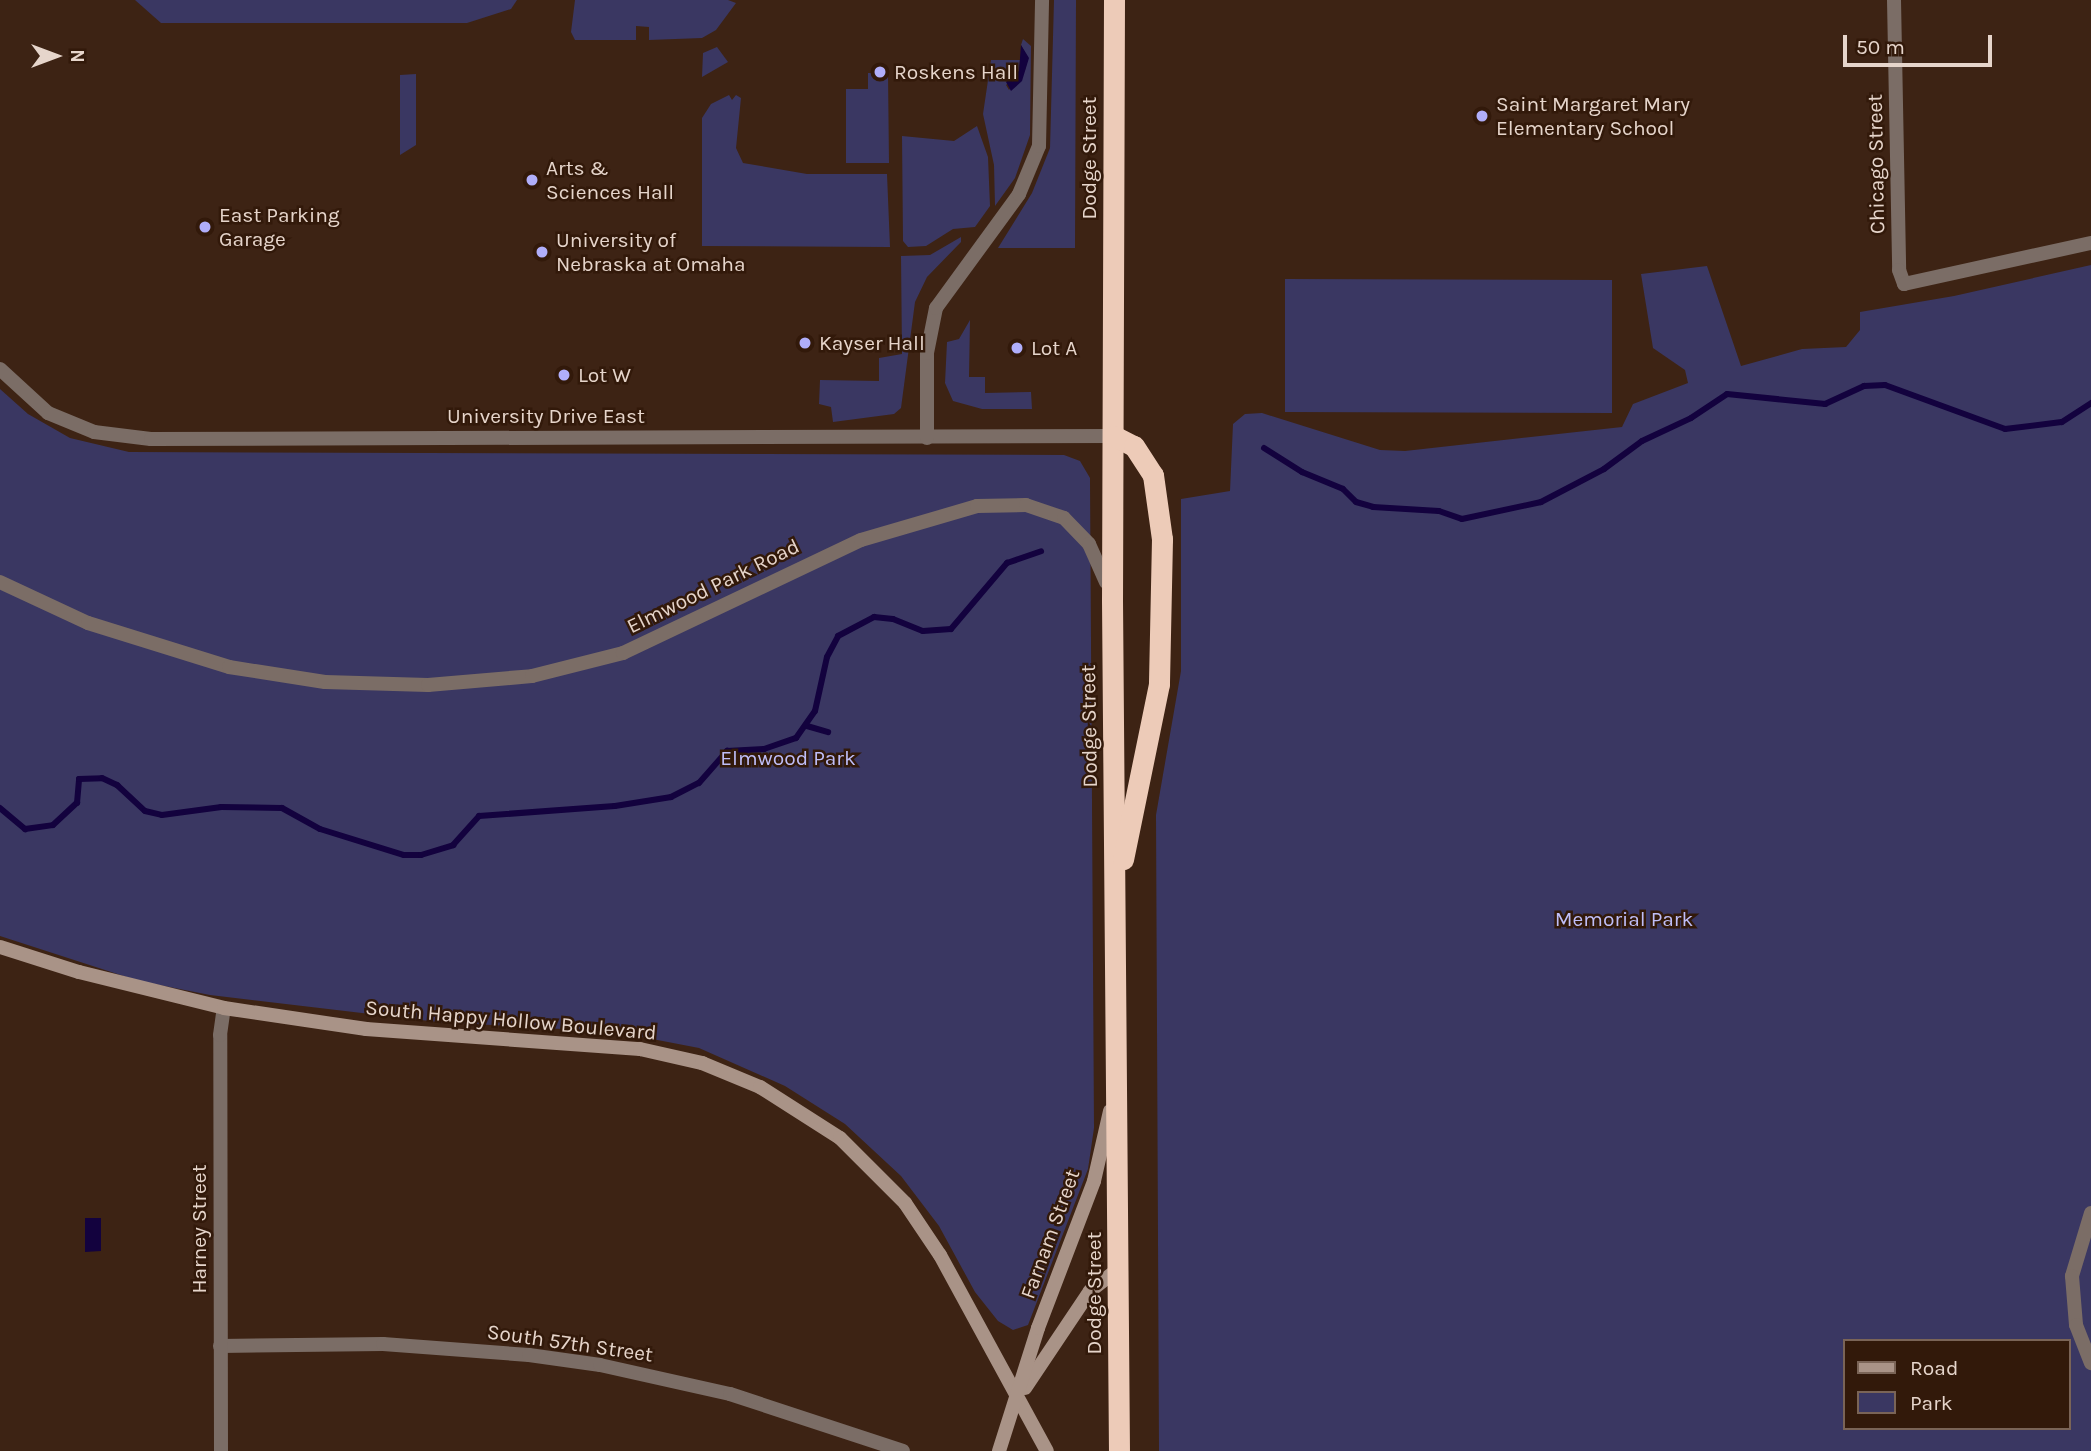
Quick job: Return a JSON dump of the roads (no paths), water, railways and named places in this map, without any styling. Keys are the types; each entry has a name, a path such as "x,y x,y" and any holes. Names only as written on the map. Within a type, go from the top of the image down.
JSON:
{"highway":[{"name":"Dodge Street","path":"1114,0 1112,600 1119,1451"},
{"path":"1114,436 1133,446 1153,475 1162,539 1159,684 1115,895"}],"street":[{"path":"927,438 927,354 936,307 1019,194 1039,146 1042,0"},
{"name":"Chicago Street","path":"1894,0 1899,270 1904,284 2091,243"},
{"name":"University Drive East","path":"0,369 48,413 94,432 151,439 1114,436"},
{"name":"Elmwood Park Road","path":"0,582 88,624 193,658 277,676 374,685 428,685 532,676 623,653 861,540 977,506 1026,505 1064,518 1100,561 1112,600"},
{"name":"South Happy Hollow Boulevard","path":"0,947 79,972 224,1008 366,1028 640,1049 702,1063 760,1087 840,1138 905,1203 940,1255 1016,1401 1047,1451"},
{"name":"Harney Street","path":"221,1451 220,1035 224,1008"},
{"name":"Farnam Street","path":"999,1451 1038,1328 1094,1181 1117,1079"},
{"path":"2091,1213 2072,1276 2076,1325 2091,1363"},
{"name":"Farnam Street","path":"1016,1401 1090,1291 1119,1268"},
{"name":"South 57th Street","path":"220,1346 383,1344 529,1355 600,1365 730,1394 903,1451"}],"waterway":[{"path":"1264,448 1302,472 1343,489 1356,502 1373,507 1439,511 1462,519 1541,502 1604,469 1642,441 1691,418 1727,394 1825,404 1864,386 1885,385 2005,429 2062,422 2091,403"},
{"path":"0,808 25,829 53,825 77,803 79,779 102,778 117,785 145,811 162,815 221,807 282,808 320,829 404,855 421,855 453,845 479,816 615,806 671,797 699,783 727,751 764,749 796,738 815,711 827,657 838,636 874,617 893,619 923,631 951,629 1007,563 1041,551"},
{"path":"807,726 828,732"}],"place":[{"name":"Roskens Hall","path":"880,72"},
{"name":"Saint Margaret Mary Elementary School","path":"1482,116"},
{"name":"Arts & Sciences Hall","path":"532,180"},
{"name":"East Parking Garage","path":"205,227"},
{"name":"University of Nebraska at Omaha","path":"542,252"},
{"name":"Kayser Hall","path":"805,343"},
{"name":"Lot A","path":"1017,348"},
{"name":"Lot W","path":"564,375"}],"park label":[{"name":"Elmwood Park","path":"788,758"},
{"name":"Memorial Park","path":"1624,919"}]}
